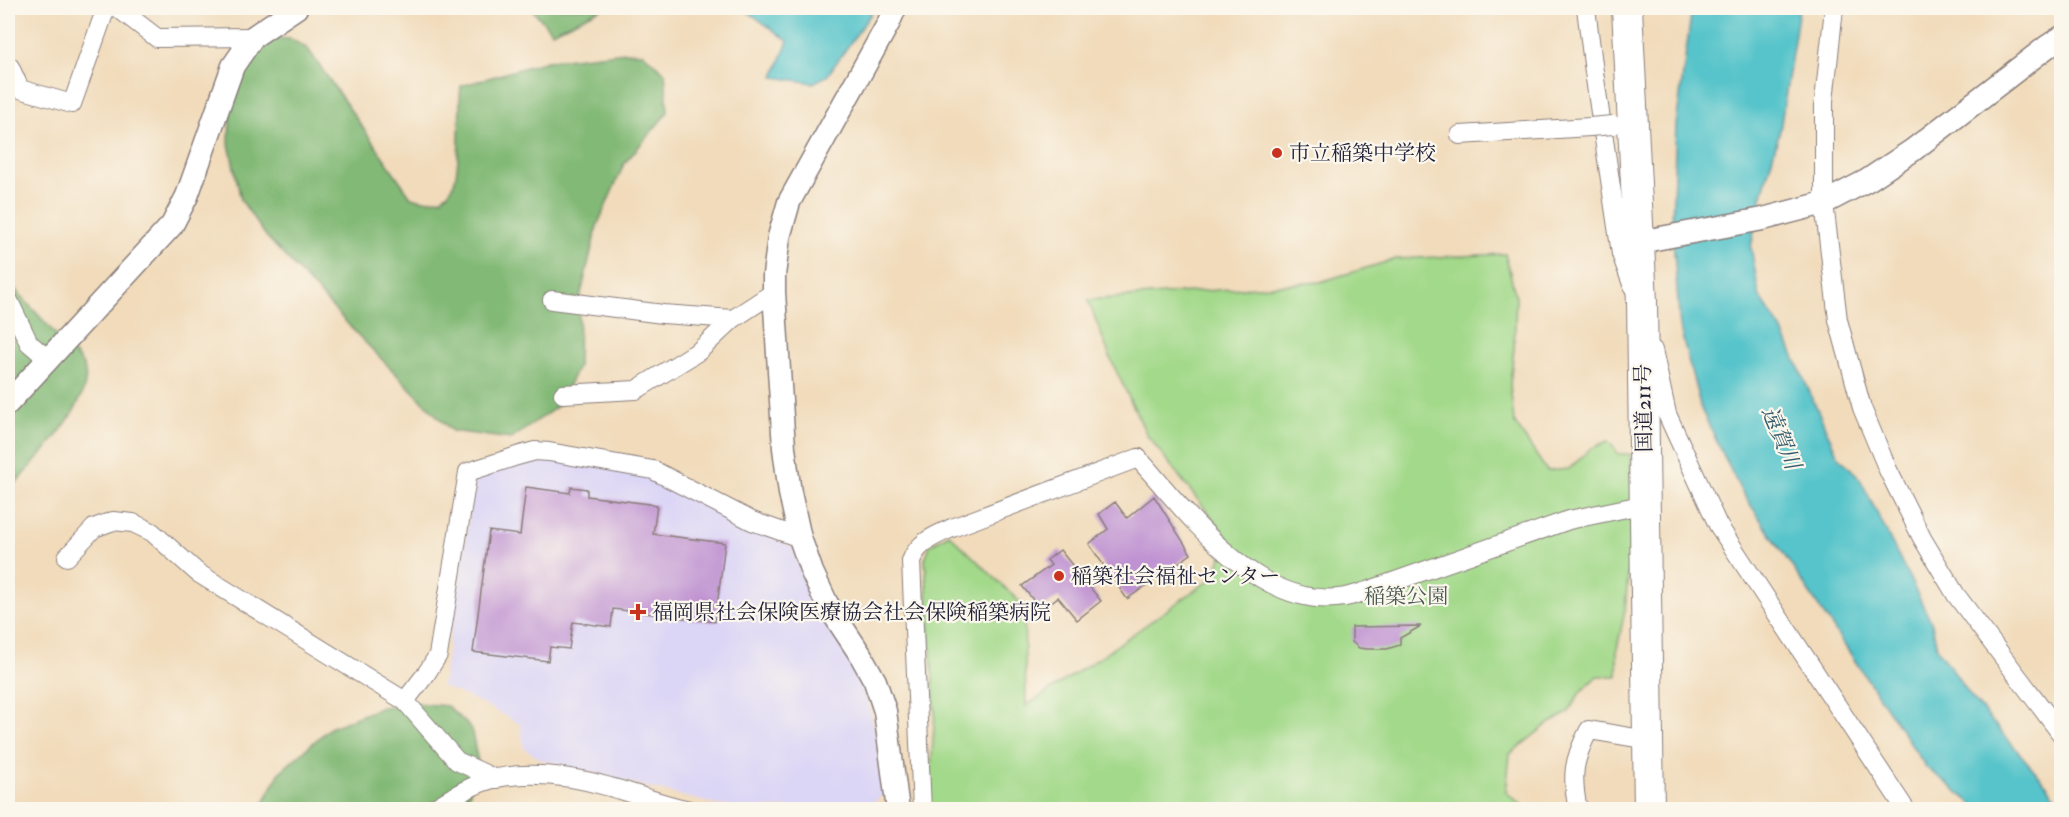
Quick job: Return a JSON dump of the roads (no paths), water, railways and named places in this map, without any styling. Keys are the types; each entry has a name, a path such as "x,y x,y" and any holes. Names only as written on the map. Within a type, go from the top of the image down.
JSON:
{"highway":[{"name":"国道211号","path":"1627,8 1633,102 1623,125 1646,241 1642,302 1649,810"}],"street":[{"path":"8,67 20,89 72,104 105,8"},
{"path":"118,8 157,38 254,37"},
{"path":"8,403 172,225 187,196 233,66 254,37 297,8"},
{"path":"895,8 789,202 779,237 774,292 784,448 790,493 800,538 827,604 875,681 885,711 898,810"},
{"path":"1586,8 1621,254 1632,285 1642,302 1667,414 1718,525 1906,810"},
{"path":"1834,8 1824,100 1824,203 1838,320 1862,408 1888,470 1922,538 1956,595 2061,735"},
{"path":"1646,241 1763,219 1824,203 1868,180 1913,150 2061,37"},
{"path":"1460,135 1623,125"},
{"path":"563,394 636,390 699,351 734,319 774,292"},
{"path":"8,298 29,344 49,360"},
{"path":"552,300 663,314 734,319"},
{"path":"405,701 438,655 468,472 535,451 653,470 752,521 800,538"},
{"path":"922,810 911,561 915,551 929,538 952,528 1138,458 1211,540 1253,573 1300,595 1335,598 1367,591 1569,520 1646,504"},
{"path":"67,557 94,528 113,521 133,523 152,532 198,573 405,701 457,761 496,778"},
{"path":"1578,810 1573,777 1577,753 1589,730 1648,741"},
{"path":"431,810 467,790 496,778 526,776 556,777 609,786 637,802 683,809"}],"water":[{"path":"732,8 875,8 827,76 813,83 774,77 788,41 747,11"},
{"name":"遠賀川","path":"1692,8 1799,8 1780,130 1760,202 1751,247 1759,295 1784,334 1838,456 1859,477 1932,624 1937,648 1972,698 2047,785 2061,809 1979,809 1926,767 1740,489 1701,409 1680,328 1672,224 1676,125"}],"place":[{"name":"市立稲築中学校","path":"1277,153"},
{"name":"稲築社会福祉センター","path":"1059,576"},
{"name":"福岡県社会保険医療協会社会保険稲築病院","path":"638,612"}],"park label":[{"name":"稲築公園","path":"1406,596"}]}
